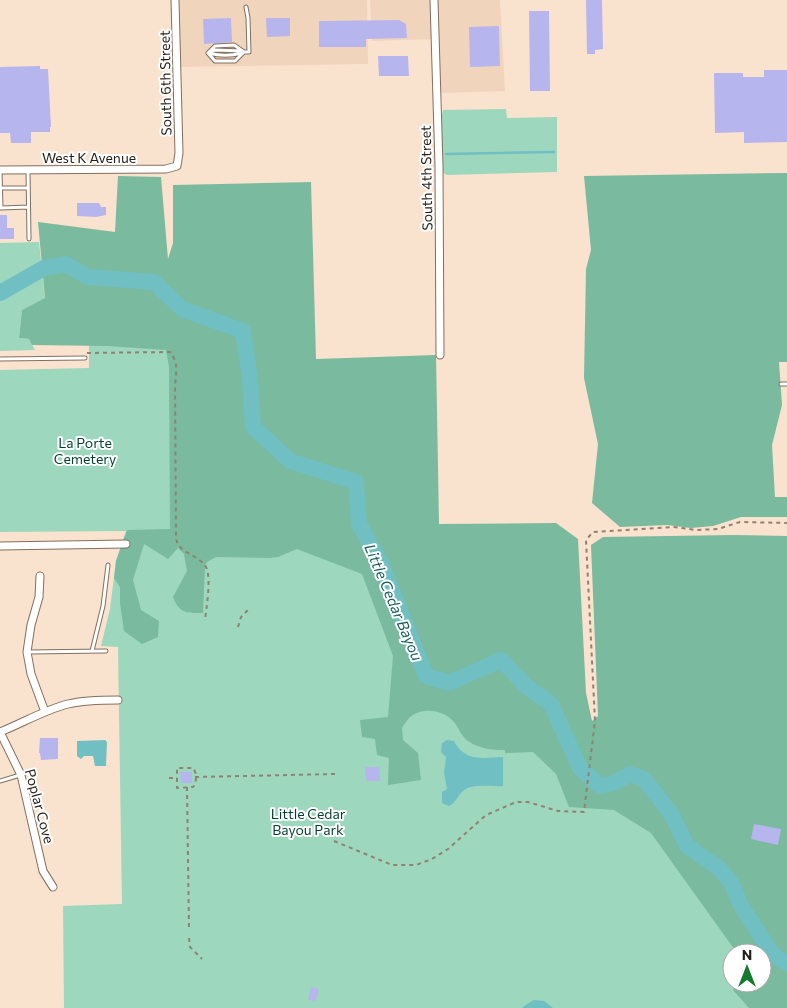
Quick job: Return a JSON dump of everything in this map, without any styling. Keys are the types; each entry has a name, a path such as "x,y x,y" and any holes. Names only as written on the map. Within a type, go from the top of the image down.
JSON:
{"street":[{"name":"South 6th Street","path":"176,0 179,153 177,166"},
{"name":"South 4th Street","path":"434,0 439,166 440,355"},
{"name":"West K Avenue","path":"0,170 166,169 177,166"},
{"path":"0,546 126,544"},
{"path":"40,576 40,597 31,625 28,652 31,674 45,712"},
{"path":"0,732 45,712 80,702 118,700"},
{"name":"Poplar Cove","path":"0,732 20,775 43,871 54,887"}],"lane":[{"path":"244,52 234,45 225,45 215,46 208,53 235,55 249,52 246,7"},
{"path":"0,170 0,208 28,207"},
{"path":"28,170 30,239"},
{"path":"0,188 28,188"},
{"path":"0,359 85,355"},
{"path":"781,384 787,384"},
{"path":"92,651 103,606 108,565"},
{"path":"28,652 106,651"},
{"path":"0,781 20,775"}],"path":[{"path":"85,355 170,352 174,357 176,363 176,539 182,550 204,564 207,570 205,621"},
{"path":"334,841 397,866 416,865 432,859 448,849 486,815 516,802 528,802 558,811 584,812 595,721 586,540 593,532 674,528 718,529 740,522 787,523"},
{"path":"238,627 248,607"},
{"path":"176,768 193,768 195,777 193,787 177,788 176,768"},
{"path":"195,777 336,774"},
{"path":"169,778 177,778"},
{"path":"187,787 189,929"},
{"path":"190,938 190,947 202,959"}],"shaded area":[{"path":"179,0 367,0 368,64 180,67"},
{"path":"370,0 500,0 505,91 439,93 439,39 372,41"}],"green space":[{"path":"506,109 507,118 557,117 557,172 447,175 442,172 441,119 443,110"},
{"path":"787,173 787,362 779,362 782,405 772,445 775,497 787,497 787,517 741,517 713,526 691,528 667,525 620,527 592,503 598,444 584,378 586,269 591,250 584,176"},
{"path":"118,176 161,177 168,259 173,243 173,185 311,182 316,359 436,355 439,524 556,523 578,539 586,693 592,721 598,716 591,545 603,537 787,536 787,1008 749,1008 736,993 772,993 772,943 730,943 651,833 614,810 569,807 556,774 533,752 505,753 505,750 490,749 472,744 450,718 439,712 420,712 409,718 402,728 403,740 418,753 421,780 388,785 389,758 377,755 375,739 362,737 360,720 388,717 393,656 362,574 297,549 278,557 270,558 216,557 207,562 205,566 203,613 188,612 178,607 173,597 187,571 184,554 178,548 168,559 144,544 133,580 141,610 159,621 158,637 142,644 124,631 120,587 114,578 116,561 127,530 170,529 169,367 166,350 107,346 32,345 29,339 19,338 22,310 45,298 38,222 115,232"},
{"path":"39,242 45,299 22,310 19,338 29,339 35,350 0,351 0,243"},
{"name":"Little Cedar Bayou Park","path":"184,335 325,527 614,783 762,943 722,943 722,993 772,993 773,955 774,1008 64,1008 63,906 122,904 118,647 101,646 110,609 116,561 126,531 0,532 0,370 89,368 89,337"}],"water":[{"path":"105,740 107,742 106,766 95,766 93,756 84,756 81,759 77,756 77,741"},
{"path":"447,740 454,741 458,748 469,756 481,758 503,757 503,786 471,787 463,791 449,806 442,803 442,792 447,789 444,773 446,757 441,752 442,743"},
{"path":"534,1000 544,1001 553,1008 522,1008"}],"building":[{"path":"586,0 602,0 603,49 595,50 595,54 587,54"},
{"path":"529,11 549,11 550,91 530,91"},
{"path":"231,18 232,42 204,44 203,19"},
{"path":"266,18 290,18 290,36 267,37"},
{"path":"399,20 406,24 407,38 366,39 366,47 319,47 319,21"},
{"path":"499,26 500,66 470,67 469,27"},
{"path":"378,56 408,56 409,76 379,76"},
{"path":"40,66 40,69 48,69 50,132 31,132 31,143 11,143 10,133 0,133 0,67"},
{"path":"764,70 787,70 787,142 744,143 744,132 715,133 714,73 743,73 743,77 764,77"},
{"path":"77,203 99,203 101,207 106,207 106,215 96,217 77,216"},
{"path":"0,215 7,215 7,228 14,228 14,239 0,239"},
{"path":"40,738 58,738 58,759 41,760 39,753"},
{"path":"365,767 379,767 380,781 366,781"},
{"path":"180,772 192,772 192,783 181,783"},
{"path":"754,824 781,829 778,845 751,839"},
{"path":"311,987 319,989 316,1001 308,1000"}],"waterway":[{"path":"446,154 554,152"},
{"name":"Little Cedar Bayou","path":"0,293 44,268 65,264 88,277 154,282 182,309 243,331 250,379 253,427 290,461 356,482 359,524 381,563 426,676 449,683 501,660 527,687 551,704 580,768 600,786 614,783 630,774 644,779 672,815 687,846 719,868 732,884 741,906 773,955 787,963"}],"park label":[{"name":"La Porte Cemetery","path":"85,450"}]}
